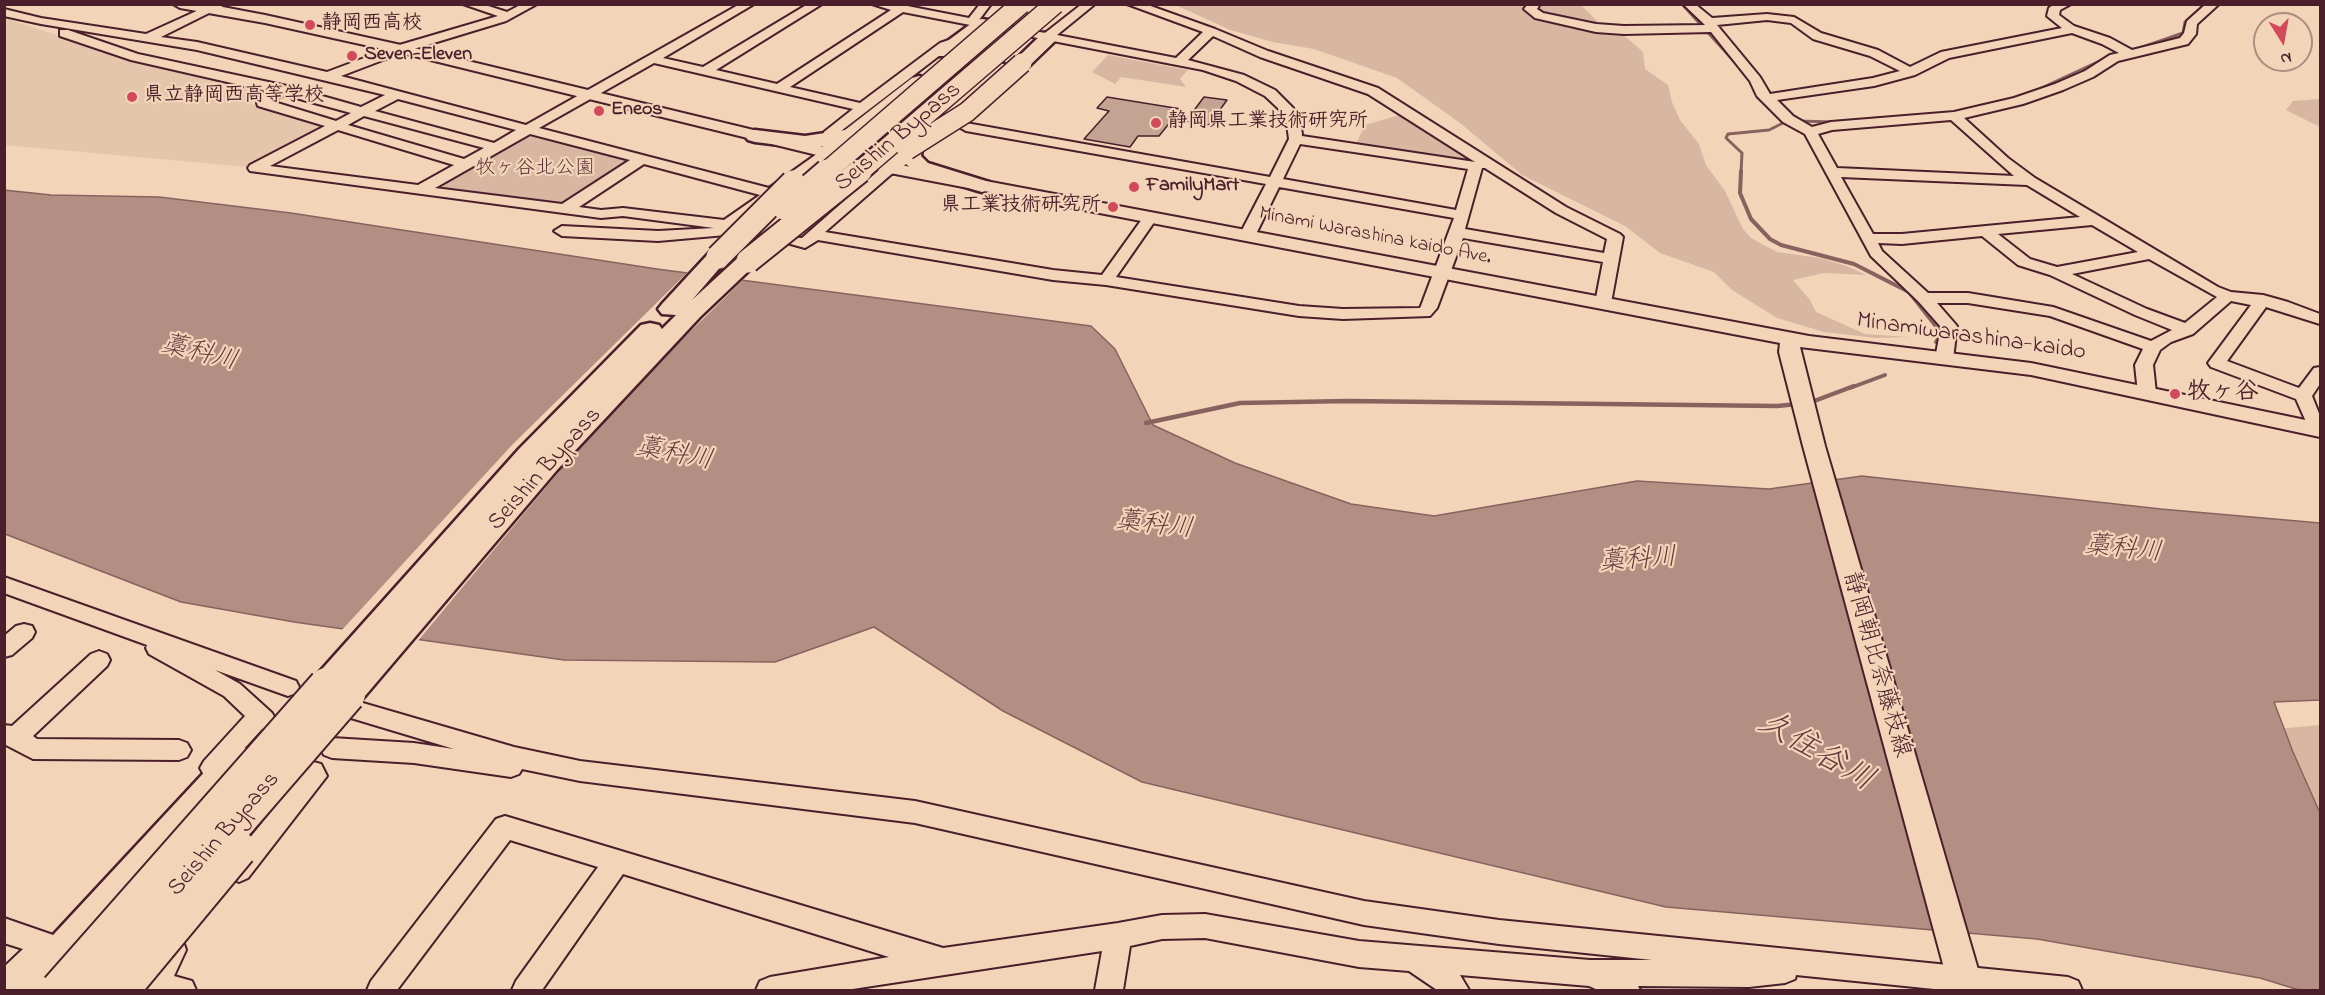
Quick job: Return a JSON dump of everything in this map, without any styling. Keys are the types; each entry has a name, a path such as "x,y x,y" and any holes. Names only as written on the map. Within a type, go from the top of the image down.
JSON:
{"highway":[{"path":"661,332 774,199 830,145 950,50 1019,4"},
{"name":"Seishin Bypass","path":"31,989 479,527 548,464 661,332 788,204 1019,4"},
{"path":"890,168 998,68 1056,4"},
{"name":"Seishin Bypass","path":"661,332 692,312 748,261 879,156 1056,4"},
{"path":"755,136 828,147 853,132 950,50 977,23"},
{"path":"661,332 914,144 967,112 1048,37"},
{"path":"912,148 911,157 921,167 982,186"},
{"path":"121,990 341,726 479,527"},
{"name":"Seishin Bypass","path":"91,990 479,527"}],"main road":[{"path":"180,4 216,7 400,49 755,136"},
{"name":"Minami Warashina kaido Ave.","path":"828,147 890,168 1790,339"},
{"name":"Minamiwarashina-kaido","path":"1790,339 1838,347 2005,365 2319,429"},
{"name":"静岡朝比奈藤枝線","path":"1790,339 1790,352 1814,446 1964,980"}],"street":[{"path":"4,11 16,4"},
{"path":"468,4 509,16"},
{"path":"465,164 263,103 265,99 281,92 400,49 509,16 532,4"},
{"path":"722,4 746,7"},
{"path":"707,70 817,4"},
{"path":"877,4 1179,62 1230,74 1270,93 1286,108 1294,124 1296,139 1247,236"},
{"path":"977,23 986,4"},
{"path":"1048,37 1090,4"},
{"path":"1132,4 1264,54 1373,90 1481,164 1561,210 1615,237 1603,303"},
{"path":"1535,4 1530,11 1539,16 1596,28 1624,30 1694,28 1767,17 1794,20 1817,36 1874,52 1911,72"},
{"path":"1688,4 1756,80 1767,98 1788,119 1810,132 1870,238 1876,253 1924,298 1949,326 1944,359"},
{"path":"2066,4 2055,8 2053,16 2070,28 2106,41 2130,54"},
{"path":"1810,132 1831,126 1954,116 2025,99 2089,74 2114,58 2184,41 2190,34 2191,23 2214,4"},
{"path":"150,37 216,7"},
{"path":"420,190 746,7"},
{"path":"780,88 900,9"},
{"path":"4,11 41,21 197,46 327,76 770,193"},
{"path":"4,11 135,57 363,111 495,147"},
{"path":"1767,98 1874,82 1911,72 1946,55 2070,28"},
{"path":"1179,62 1211,32"},
{"path":"160,63 197,46"},
{"path":"727,225 828,147 831,132 944,46 950,50"},
{"path":"653,59 864,108"},
{"path":"395,95 255,168 602,214 623,212 727,225 732,231 678,236 562,231"},
{"path":"1954,116 2003,161 2030,181 2212,290 2228,296 2263,300 2282,305 2320,319"},
{"path":"966,127 1462,215"},
{"path":"1296,139 1481,164"},
{"path":"564,209 642,159"},
{"path":"815,236 1053,275 1106,280 1299,311 1365,315 1427,312 1481,164"},
{"path":"792,240 805,243 815,236 820,228 890,168"},
{"path":"1833,172 2030,181"},
{"path":"1106,280 1150,218"},
{"path":"1870,238 1902,239 2094,220"},
{"path":"1984,231 2024,262 2056,272 2141,312 2187,330"},
{"path":"1457,232 1610,260"},
{"path":"2056,272 2152,254"},
{"path":"2147,393 2144,365 2152,347 2165,338 2187,330 2228,296"},
{"path":"1924,298 1968,298 2053,312 2152,347"},
{"path":"2263,300 2217,363 2303,396 2319,429"},
{"path":"2303,396 2320,372"},
{"path":"4,585 288,687"},
{"path":"31,989 46,945 60,938 228,749 261,718 232,690 161,651 130,629"},
{"path":"4,649 24,632"},
{"path":"99,660 10,735 33,749 179,750"},
{"path":"349,708 514,757 580,771"},
{"path":"332,747 414,753 534,769 580,771 915,812 1364,913 1499,932 2068,990"},
{"path":"169,989 156,981 167,958 315,776 314,771 228,749"},
{"path":"381,990 505,827 943,961"},
{"path":"526,990 618,860"},
{"path":"779,990 943,961 1118,936 1162,927 1205,926 1359,954 1590,973 1749,974 1820,966"},
{"path":"4,930 46,945"},
{"path":"1109,990 1118,936"},
{"path":"1415,959 1446,980 1455,990"},
{"path":"1590,973 1626,990"}],"shaded area":[{"name":"県立静岡西高等学校","path":"4,18 129,58 270,90 251,103 328,127 248,167 5,145"}],"green space":[{"path":"1176,5 1581,5 1606,30 1626,37 1643,52 1645,69 1668,85 1680,120 1699,144 1706,165 1725,191 1743,229 1751,238 1777,252 1820,258 1847,266 1866,275 1824,273 1793,280 1810,300 1816,312 1865,334 1909,337 1876,338 1824,332 1777,318 1732,290 1714,272 1660,253 1625,226 1522,175 1460,123 1397,78 1314,49 1273,42 1230,30"},
{"path":"1108,55 1188,70 1180,79 1186,87 1121,77 1115,84 1092,72"},
{"path":"2320,99 2320,127 2286,110 2293,101"},
{"path":"1403,114 1475,161 1472,164 1355,146 1365,125"},
{"name":"牧ヶ谷北公園","path":"528,136 634,161 562,206 434,189"},
{"path":"2320,725 2320,854 2276,729"}],"water":[{"path":"4,190 51,195 159,197 291,213 657,269 1091,326 1115,349 1153,425 1235,463 1351,504 1434,516 1637,481 1769,489 1862,476 2161,509 2320,523 2320,700 2274,702 2320,813 2320,990 2299,990 2260,978 2037,939 1666,907 1142,782 1003,711 874,627 775,662 564,660 294,622 181,602 5,534"}],"pier":[{"path":"690,270 746,277 611,409 417,642 341,631 512,445"}],"building":[{"name":"静岡県工業技術研究所","path":"1107,97 1181,109 1159,136 1138,136 1130,147 1084,139 1109,111 1097,108"},
{"path":"1204,97 1227,100 1209,125 1186,121"}],"waterway":[{"path":"1682,4 1741,69"},
{"path":"2134,50 2183,33 2185,22 2205,4"},
{"path":"2035,91 2106,58"},
{"path":"1741,173 1742,153 1726,138 1728,134 1769,130 1787,121"},
{"path":"1798,121 1834,122"},
{"path":"1741,171 1740,193 1751,219 1770,239 1781,245 1854,264 1909,292 1942,334 1936,342"},
{"path":"1850,388 1885,375"},
{"path":"1809,403 1854,386"},
{"path":"1146,423 1240,403 1348,401 1777,406 1798,404"}],"place":[{"name":"静岡西高校","path":"310,25"},
{"name":"Seven-Eleven","path":"352,56"},
{"name":"県立静岡西高等学校","path":"132,97"},
{"name":"Eneos","path":"599,111"},
{"name":"静岡県工業技術研究所","path":"1156,123"},
{"name":"FamilyMart","path":"1134,187"},
{"name":"県工業技術研究所","path":"1113,207"},
{"name":"牧ヶ谷","path":"2175,394"}],"water label":[{"name":"藁科川","path":"199,355"},
{"name":"藁科川","path":"674,456"},
{"name":"藁科川","path":"1154,527"},
{"name":"藁科川","path":"2123,551"},
{"name":"藁科川","path":"1638,562"},
{"name":"久住谷川","path":"1815,754"}]}
